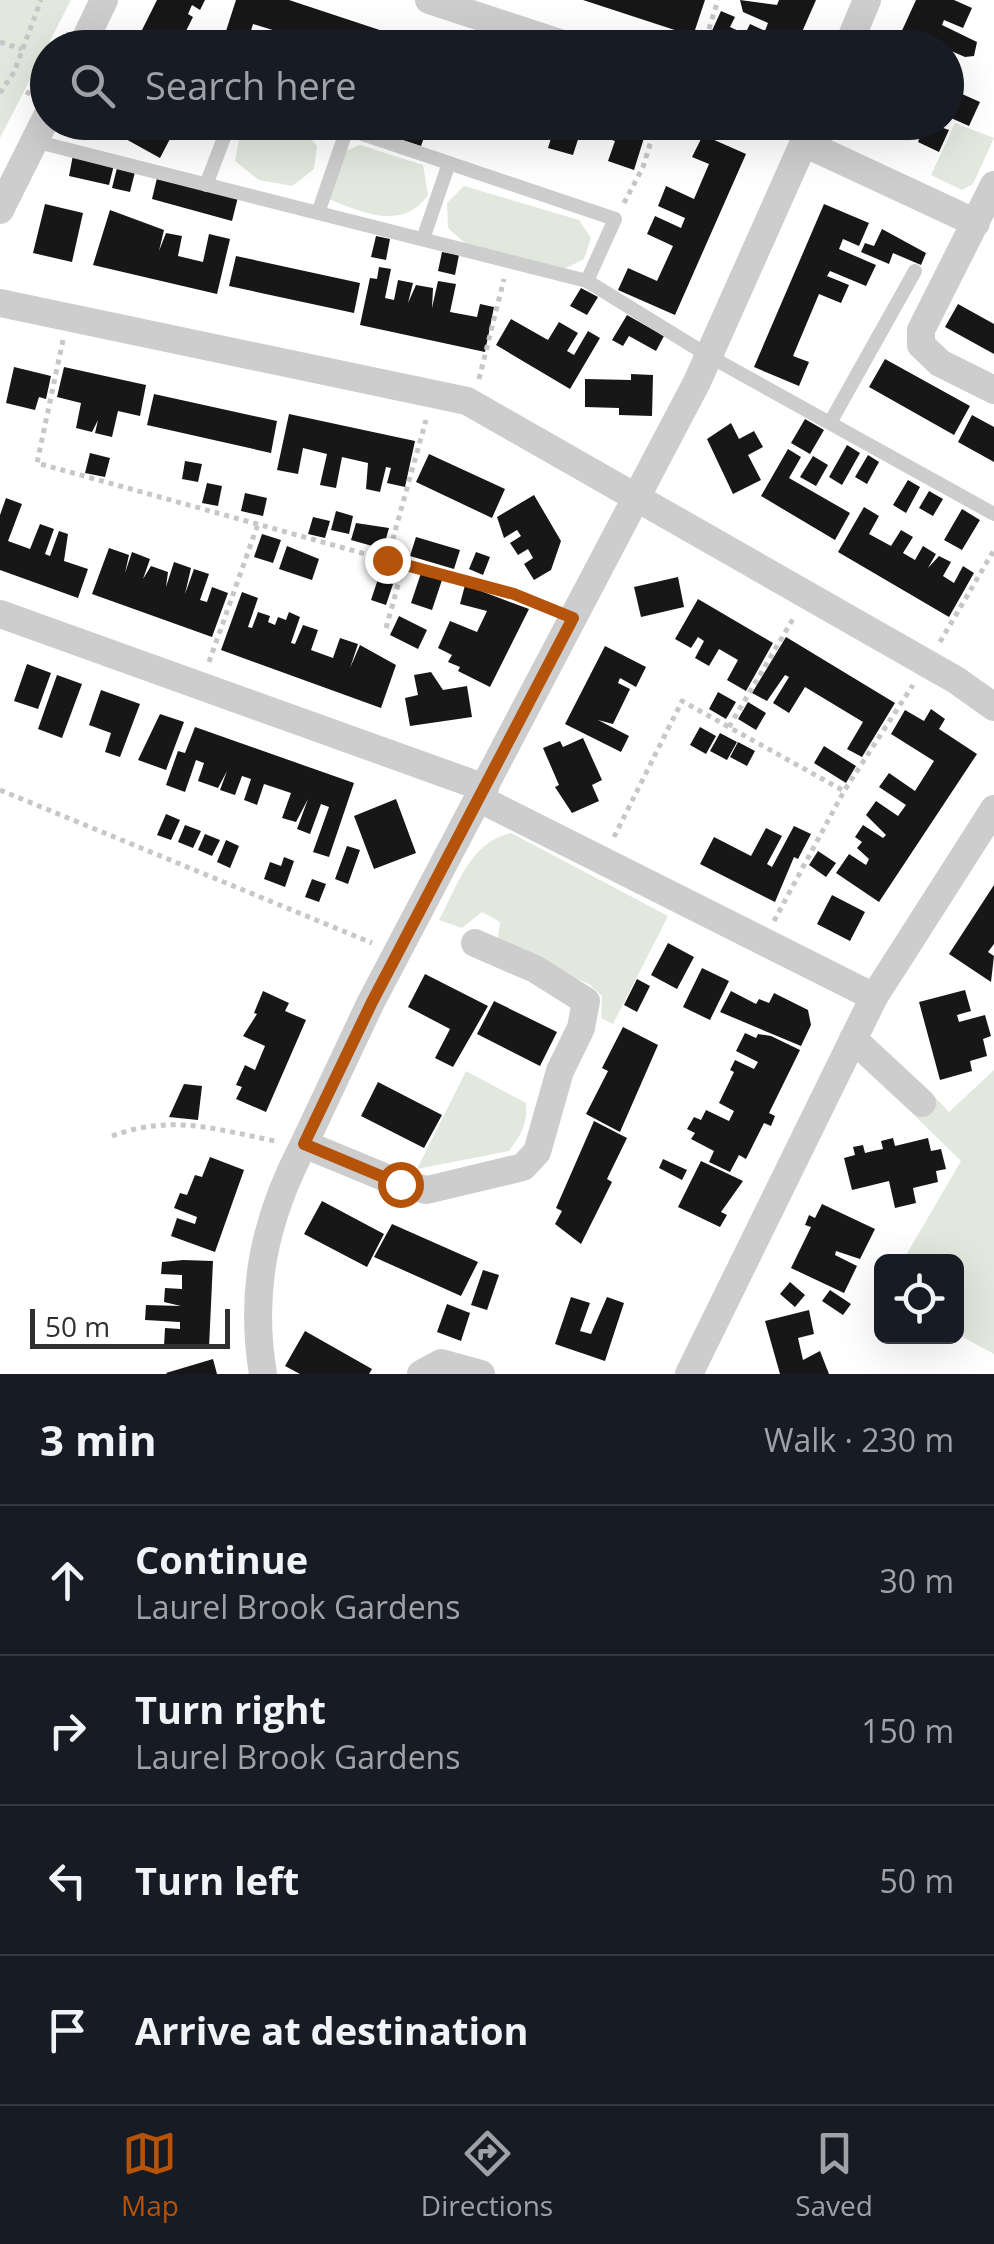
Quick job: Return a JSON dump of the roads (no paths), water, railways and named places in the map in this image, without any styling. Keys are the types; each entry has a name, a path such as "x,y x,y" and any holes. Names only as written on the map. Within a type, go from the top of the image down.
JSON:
{"street":[{"path":"89,30 104,0"},
{"path":"429,0 520,30"},
{"path":"855,30 868,0"},
{"path":"263,1374 256,1332 264,1240 303,1146 398,954 709,356 803,140"},
{"path":"829,140 976,222"},
{"path":"0,210 34,141"},
{"path":"994,185 936,293 921,330 921,346 940,362 994,390"},
{"path":"0,303 470,402 927,663 994,707"},
{"path":"0,614 483,793 602,860 874,997"},
{"path":"688,1374 874,997 994,809"},
{"path":"303,1146 400,1184 427,1190 510,1174 537,1152 560,1071 582,1028 586,1001 534,969 476,943"},
{"path":"854,1040 922,1103"},
{"path":"424,1372 441,1362 481,1374"}],"lane":[{"path":"206,184 223,140"},
{"path":"318,213 342,140"},
{"path":"379,140 615,219 588,281"},
{"path":"34,141 588,281 709,356 832,420 994,514"},
{"path":"423,240 448,163"},
{"path":"832,420 914,272"}]}
